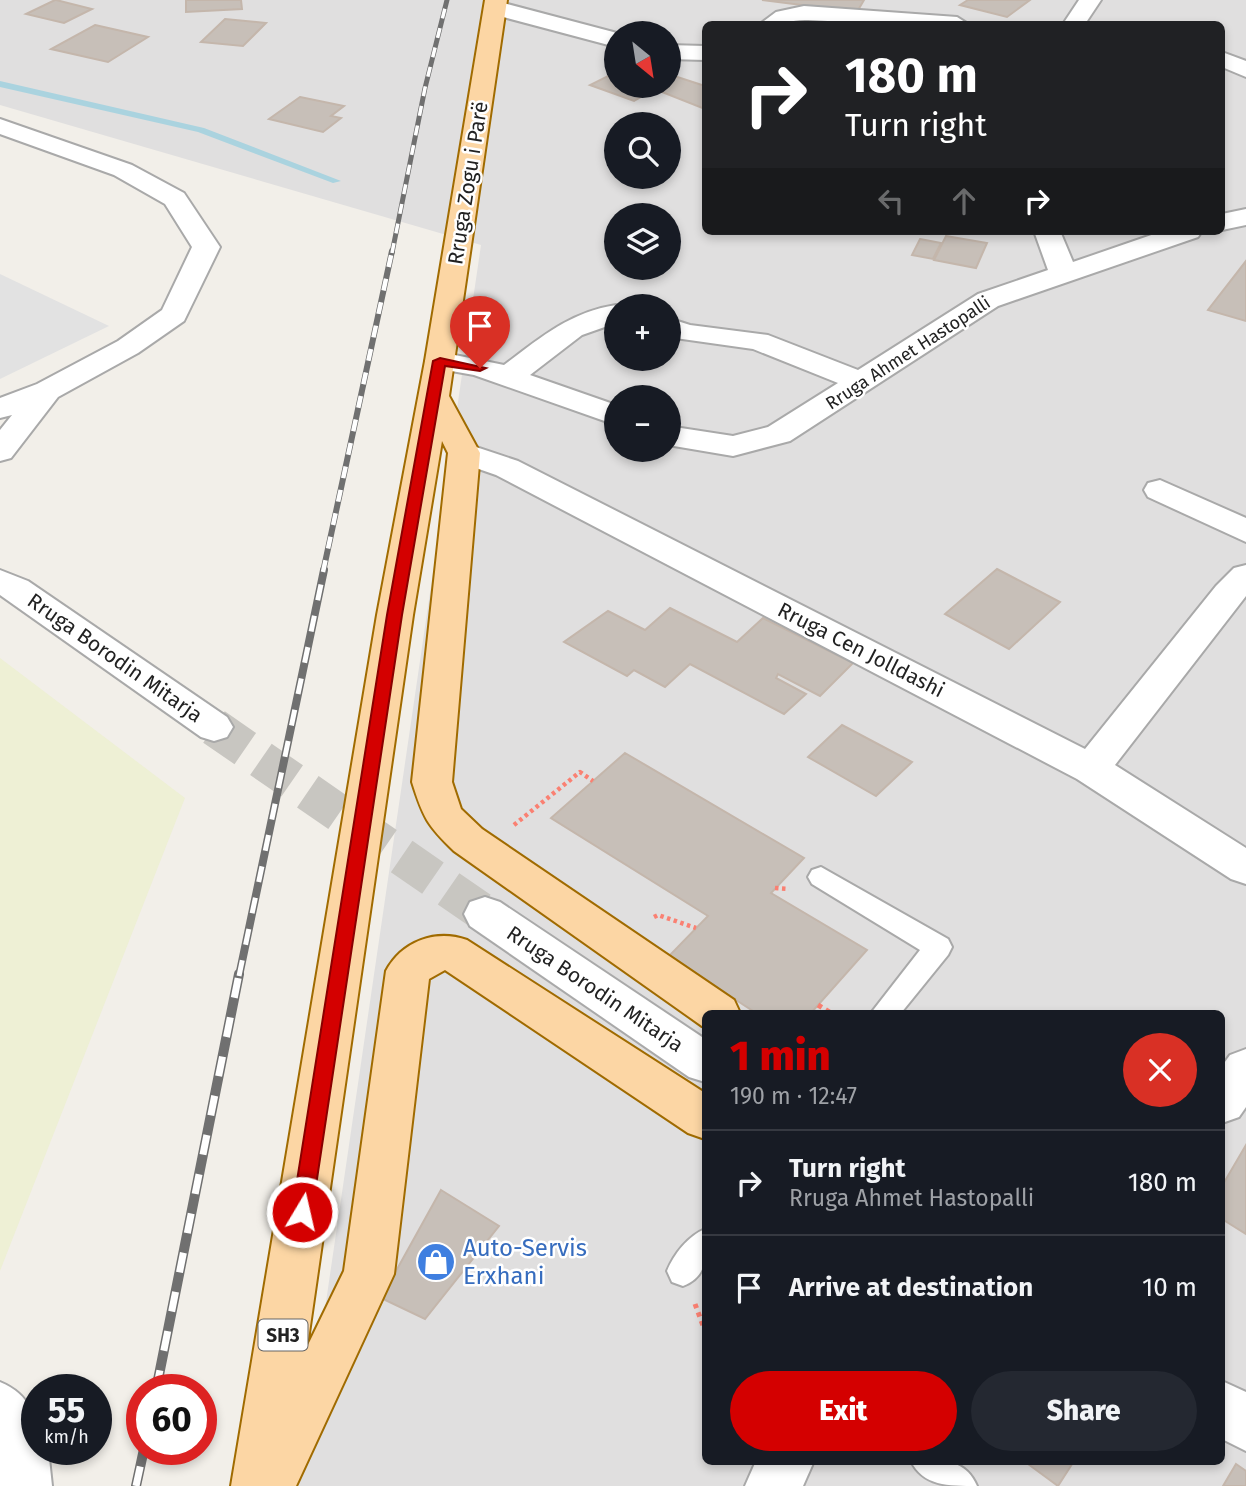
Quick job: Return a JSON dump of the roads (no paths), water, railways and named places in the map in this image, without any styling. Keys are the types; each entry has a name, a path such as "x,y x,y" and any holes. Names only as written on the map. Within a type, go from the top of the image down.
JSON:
{"main road":[{"name":"Rruga Zogu i Parë","path":"259,1486 395,615 437,379 496,4"},
{"path":"437,379 464,453 432,782 443,817 482,849 714,1010"},
{"path":"267,1486 369,1274 408,971 430,954 452,952 702,1116"}],"street":[{"path":"1076,21 1090,0"},
{"path":"496,4 604,36"},
{"path":"777,21 804,13 915,21"},
{"path":"681,52 702,53"},
{"path":"1225,60 1246,70"},
{"path":"0,126 123,170 175,199 206,247 174,315 128,347 48,390 0,409"},
{"path":"1225,221 1246,217"},
{"path":"1049,235 1063,272"},
{"name":"Rruga Ahmet Hastopalli","path":"681,438 714,445 757,442 801,422 979,305 1063,272 1177,235"},
{"path":"508,377 567,333 591,320 604,317"},
{"path":"681,331 758,341 862,382"},
{"path":"437,379 463,363 604,412"},
{"path":"0,451 48,390"},
{"name":"Rruga Cen Jolldashi","path":"464,453 507,468 1091,769 1246,868"},
{"path":"1160,490 1246,531"},
{"path":"1091,769 1228,594 1246,576"},
{"name":"Rruga Borodin Mitarja","path":"5,580 214,727"},
{"name":"Rruga Borodin Mitarja","path":"485,914 702,1061"},
{"path":"1225,1099 1246,1069"},
{"path":"0,1409 20,1446 24,1486"},
{"path":"1225,1410 1246,1424"},
{"path":"773,1486 785,1465"}],"lane":[{"path":"821,877 938,947 887,1010"},
{"path":"683,1270 702,1248"},
{"path":"933,1465 959,1486"}],"waterway":[{"path":"0,84 201,130 336,181"}],"tunnel":[{"path":"214,727 485,914"}],"railway":[{"path":"392,253 425,88 447,0"},
{"path":"323,572 392,251"},
{"path":"239,976 324,570"},
{"path":"159,1374 239,974"},
{"path":"136,1486 141,1465"}],"place":[{"name":"Auto-Servis Erxhani","path":"436,1262"}]}
